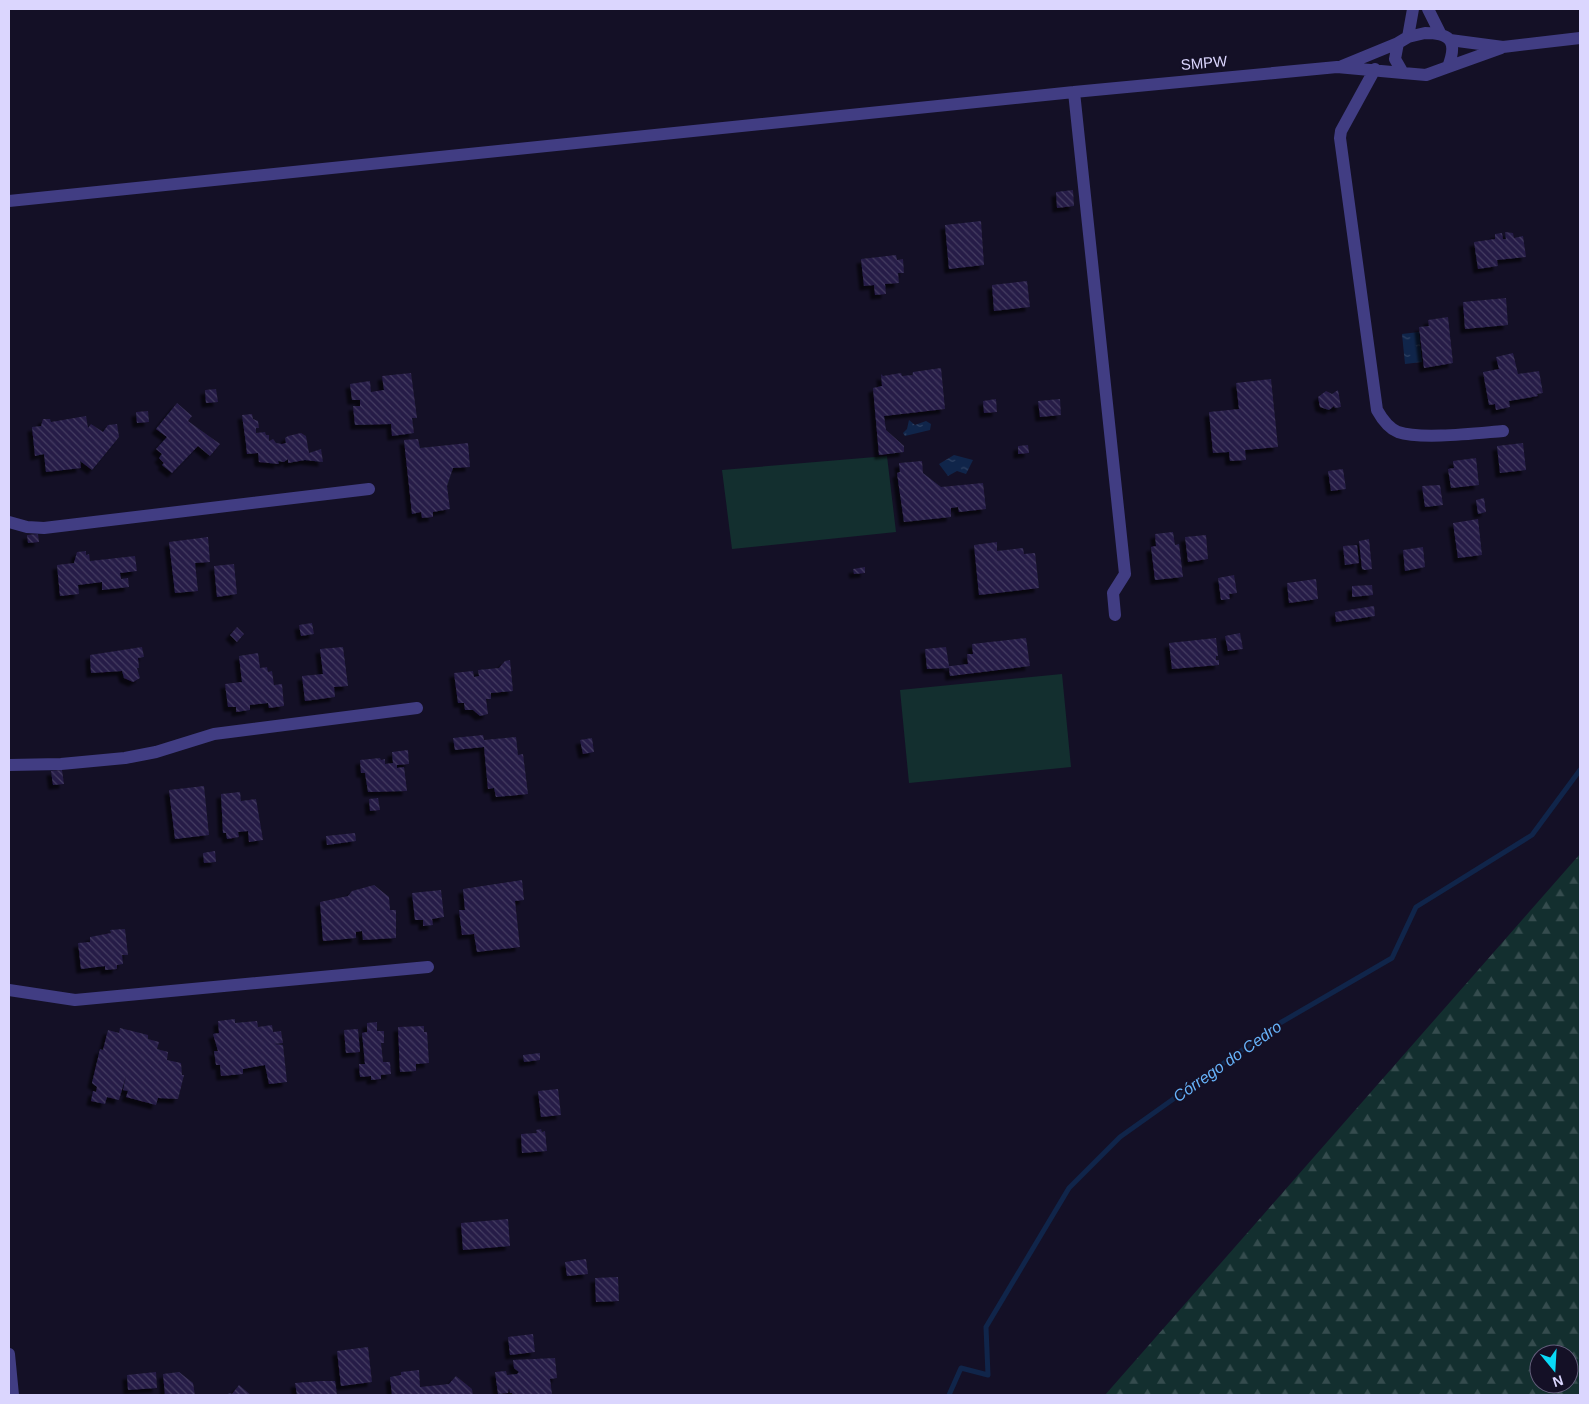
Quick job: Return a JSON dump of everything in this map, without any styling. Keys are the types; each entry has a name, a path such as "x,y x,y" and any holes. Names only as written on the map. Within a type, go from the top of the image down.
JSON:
{"street":[{"path":"1413,9 1395,59 1403,73 1426,75 1503,47 1580,38"},
{"path":"1428,9 1454,51 1448,67"},
{"path":"1403,40 1445,37 1503,47"},
{"name":"SMPW","path":"1337,67 1403,40"},
{"name":"SMPW","path":"9,201 1074,92 1337,67 1403,73"},
{"path":"1375,69 1341,131 1340,138 1377,410 1383,420 1399,432 1450,435 1503,431"},
{"path":"1074,92 1125,574 1113,593 1115,615"},
{"path":"9,522 27,527 44,528 370,489"},
{"path":"9,765 61,764 125,758 156,752 214,734 417,708"},
{"path":"9,990 75,1000 428,967"},
{"path":"9,1354 13,1395"}],"green space":[{"path":"887,456 896,532 732,549 722,470"},
{"path":"1062,674 1071,767 909,783 900,690"},
{"path":"1580,854 1580,1395 1105,1395"}],"water":[{"path":"1419,332 1422,362 1405,364 1402,334"},
{"path":"909,420 915,425 926,421 931,424 930,430 905,436 903,433 907,429"},
{"path":"954,455 973,460 966,474 957,471 948,476 939,464"}],"building":[{"path":"1073,190 1074,206 1057,208 1056,192"},
{"path":"981,221 984,265 949,269 945,225"},
{"path":"1505,232 1513,233 1514,238 1523,236 1526,257 1497,260 1498,266 1478,269 1474,242 1495,239 1495,234 1502,233 1503,239 1506,239"},
{"path":"896,255 897,260 903,259 904,273 898,273 899,283 885,284 886,294 875,295 874,285 864,286 861,259"},
{"path":"1027,281 1030,307 994,311 992,285"},
{"path":"1506,298 1508,325 1465,329 1463,302"},
{"path":"1448,317 1453,363 1424,368 1419,327 1429,326 1428,320"},
{"path":"1513,353 1518,374 1539,371 1543,393 1537,394 1538,396 1509,401 1510,407 1496,410 1495,404 1489,405 1483,372 1499,369 1496,357"},
{"path":"941,368 945,409 884,416 886,430 904,446 904,452 879,455 873,388 882,386 881,374 883,376 901,373 902,376 912,375 912,377 913,372"},
{"path":"411,373 417,418 412,418 414,433 392,436 391,424 355,425 353,406 360,406 360,400 352,400 350,384 370,381 371,392 384,390 382,376"},
{"path":"1271,379 1278,447 1245,450 1246,460 1230,461 1229,452 1213,453 1209,412 1239,409 1236,383"},
{"path":"216,389 218,402 206,403 205,390"},
{"path":"1338,390 1341,407 1335,408 1334,406 1329,410 1320,407 1318,397 1326,391 1332,394"},
{"path":"996,399 997,412 984,413 983,401"},
{"path":"1060,399 1061,415 1040,417 1038,401"},
{"path":"177,403 192,416 188,421 220,444 210,456 198,446 172,473 162,465 164,463 159,458 162,454 156,449 167,437 156,429"},
{"path":"148,411 149,422 137,423 136,412"},
{"path":"252,414 253,419 258,421 259,428 256,428 256,433 265,432 266,435 269,435 269,441 273,439 276,443 282,444 286,443 285,438 288,436 301,433 306,436 309,453 321,449 323,462 305,460 288,463 288,459 284,462 278,461 279,464 259,462 258,453 247,454 242,415"},
{"path":"86,416 88,428 91,424 103,432 108,425 117,424 119,437 92,470 80,461 81,468 46,472 44,454 35,456 32,427 41,426 43,419 50,419 51,422"},
{"path":"418,439 420,448 468,443 470,467 453,468 447,486 450,509 433,512 433,517 422,518 421,512 412,514 404,440"},
{"path":"1523,443 1526,470 1500,473 1497,446"},
{"path":"1028,445 1029,453 1018,454 1018,446"},
{"path":"1476,458 1479,485 1451,488 1448,469 1454,468 1453,461"},
{"path":"922,461 923,473 941,487 983,483 986,509 959,512 958,507 951,508 951,517 904,522 897,473 900,472 899,463"},
{"path":"1343,469 1346,489 1331,491 1328,471"},
{"path":"1440,485 1443,505 1425,507 1422,486"},
{"path":"1484,498 1486,512 1478,514 1476,500"},
{"path":"1478,519 1482,555 1458,558 1453,523"},
{"path":"1173,532 1175,545 1179,544 1183,577 1155,580 1151,547 1156,546 1155,534"},
{"path":"38,534 39,542 28,543 27,535"},
{"path":"1206,535 1208,559 1188,562 1185,537"},
{"path":"208,537 210,562 195,563 198,591 175,593 169,542"},
{"path":"1369,539 1372,569 1365,570 1362,569 1359,541"},
{"path":"997,542 997,551 1023,548 1024,554 1035,553 1039,588 979,595 974,545"},
{"path":"1357,545 1359,563 1345,565 1343,546"},
{"path":"1423,547 1425,567 1405,571 1403,550"},
{"path":"86,551 86,555 89,554 90,561 135,556 137,571 120,573 121,579 128,578 129,587 102,590 102,582 78,585 79,594 60,596 57,565 74,563 77,552"},
{"path":"234,564 237,594 217,597 214,566"},
{"path":"865,567 865,573 854,574 853,569"},
{"path":"1234,575 1237,593 1229,594 1230,599 1221,600 1218,578"},
{"path":"1316,579 1318,599 1289,603 1287,583"},
{"path":"1372,585 1373,595 1352,597 1352,586"},
{"path":"1374,606 1375,616 1336,622 1335,612"},
{"path":"312,623 314,634 301,636 299,625"},
{"path":"237,627 244,634 237,642 230,635"},
{"path":"1240,633 1243,649 1228,651 1225,636"},
{"path":"1026,638 1030,666 950,676 949,668 927,669 925,649 946,647 949,666 951,666 968,664 967,654 973,654 972,644"},
{"path":"1216,638 1218,656 1216,656 1216,660 1219,660 1219,665 1172,669 1169,643"},
{"path":"142,647 144,657 138,658 139,668 137,668 140,678 133,682 124,678 122,671 91,673 90,655"},
{"path":"343,647 348,686 334,687 335,697 305,701 302,676 323,674 320,649"},
{"path":"258,653 260,668 267,667 268,672 272,671 274,685 282,684 284,706 269,708 268,703 250,705 250,710 236,712 236,707 228,707 225,684 242,682 239,656"},
{"path":"510,660 513,691 491,693 491,699 486,699 488,714 480,716 473,710 465,710 464,703 458,703 454,673 473,671 474,677 479,676 478,670 499,668 505,661"},
{"path":"483,735 484,740 516,737 518,755 523,754 528,794 496,797 494,788 488,789 484,747 455,750 453,738"},
{"path":"592,738 594,752 583,754 580,740"},
{"path":"408,750 409,764 397,765 397,768 404,767 407,791 368,792 365,773 361,773 360,760 380,758 381,760 385,759 385,764 393,763 392,752"},
{"path":"62,770 64,784 53,785 51,771"},
{"path":"204,786 209,835 175,839 169,790"},
{"path":"240,792 241,801 256,799 263,840 249,842 248,831 238,832 239,837 227,839 226,833 223,833 221,794"},
{"path":"378,798 380,810 370,811 369,799"},
{"path":"355,833 356,841 327,845 326,836"},
{"path":"215,851 216,862 204,863 203,853"},
{"path":"522,880 524,900 515,901 520,947 477,952 474,934 462,935 459,910 465,910 463,889"},
{"path":"374,885 389,897 390,910 396,910 396,938 363,940 362,931 356,932 356,938 323,941 320,902 348,896 352,891"},
{"path":"441,890 444,917 432,919 433,925 423,926 423,920 415,920 412,893"},
{"path":"125,929 128,955 122,955 123,964 117,965 117,969 105,970 105,966 81,969 78,943 90,942 90,937 111,933 110,930"},
{"path":"235,1019 235,1023 257,1021 258,1027 272,1025 273,1032 281,1031 283,1043 274,1044 283,1045 287,1082 269,1084 265,1065 243,1069 243,1074 221,1076 220,1065 216,1065 214,1051 218,1051 213,1034 219,1033 218,1021"},
{"path":"377,1022 377,1031 384,1031 384,1043 381,1043 383,1062 390,1062 391,1074 381,1075 381,1079 371,1080 371,1076 360,1077 359,1064 365,1064 362,1033 367,1032 367,1023"},
{"path":"424,1026 424,1032 427,1032 429,1063 416,1064 416,1071 400,1072 398,1027"},
{"path":"120,1028 148,1035 148,1039 159,1042 157,1049 168,1052 167,1060 181,1063 182,1075 184,1075 178,1099 158,1098 156,1105 126,1097 128,1091 123,1090 126,1076 119,1100 107,1097 105,1104 91,1101 93,1091 96,1092 97,1087 92,1083 100,1049 103,1050 108,1030 119,1033"},
{"path":"358,1029 360,1052 346,1053 344,1030"},
{"path":"540,1053 540,1060 524,1062 523,1055"},
{"path":"558,1089 561,1115 541,1117 538,1091"},
{"path":"541,1129 542,1132 545,1131 547,1151 522,1153 521,1134 537,1133 536,1130"},
{"path":"508,1219 510,1246 463,1250 461,1223"},
{"path":"586,1259 588,1274 567,1276 565,1262"},
{"path":"618,1277 619,1301 596,1302 595,1278"},
{"path":"533,1334 535,1352 510,1355 508,1337"},
{"path":"368,1347 372,1382 341,1386 337,1351"},
{"path":"555,1358 557,1378 550,1379 552,1394 513,1395 510,1393 509,1388 508,1393 498,1394 495,1372 506,1371 507,1375 517,1374 519,1372 514,1368 513,1360"},
{"path":"419,1370 420,1387 449,1384 456,1376 472,1389 473,1395 392,1395 390,1377 401,1375 401,1372"},
{"path":"156,1372 157,1388 128,1390 127,1375"},
{"path":"179,1372 193,1383 195,1395 165,1395 163,1374"},
{"path":"335,1381 337,1395 297,1395 295,1383"},
{"path":"239,1385 251,1395 227,1395 229,1393 232,1394"}],"waterway":[{"name":"Córrego do Cedro","path":"949,1395 961,1368 988,1375 986,1327 1069,1188 1120,1137 1280,1023 1392,958 1416,907 1532,835 1580,770"}]}
